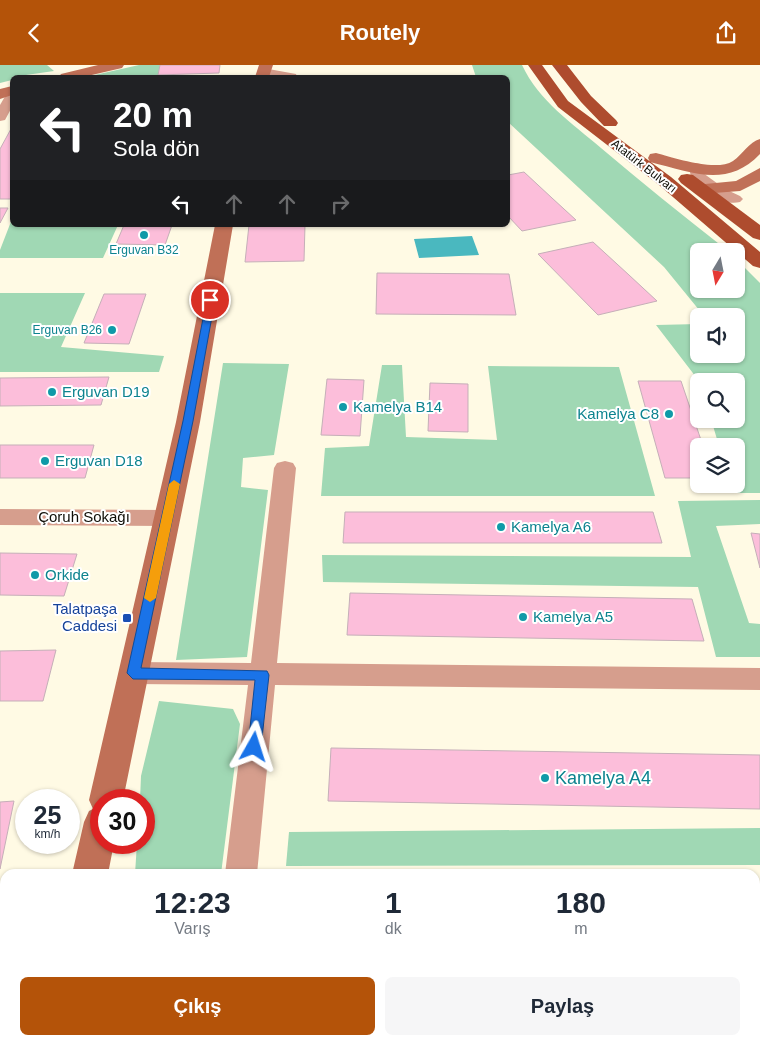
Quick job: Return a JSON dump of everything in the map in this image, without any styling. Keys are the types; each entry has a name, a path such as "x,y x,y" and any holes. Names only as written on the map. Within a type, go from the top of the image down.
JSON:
{"main road":[{"name":"Atatürk Bulvarı","path":"535,65 563,104 665,181 760,262"},
{"name":"Atatürk Bulvarı","path":"559,65 571,82 604,118 656,158 708,189 760,234"},
{"path":"665,181 680,186 708,189"}],"street":[{"path":"75,75 118,65"},
{"path":"264,72 280,75"},
{"path":"0,117 10,100"},
{"path":"656,158 716,170 734,167 760,143"},
{"path":"696,167 696,174 708,189 738,193 760,173"},
{"path":"738,193 744,220"},
{"path":"108,789 188,421 224,227"},
{"path":"242,869 285,468"},
{"name":"Çoruh Sokağı","path":"0,517 167,518"},
{"path":"133,673 760,679"},
{"path":"91,869 94,854"}],"green space":[{"path":"0,65 47,65 54,71 10,75 10,80 0,83"},
{"path":"139,65 161,65 158,75 95,75"},
{"path":"472,65 522,65 537,90 557,111 646,186 718,243 690,243 690,298 745,298 745,268 760,283 760,493 745,493 745,438 717,438 714,428 745,428 745,373 693,373 656,325 690,324 690,363 745,363 745,308 697,308 664,267 510,124 510,75 475,75"},
{"path":"10,224 10,227 117,227 103,258 0,258 0,250"},
{"path":"0,293 85,293 61,347 164,356 159,372 0,372"},
{"path":"223,363 289,364 274,455 243,458 241,487 268,490 247,657 176,660"},
{"path":"382,365 402,365 406,437 497,440 488,366 619,367 655,496 321,496 325,448 369,446"},
{"path":"760,500 760,524 716,526 749,623 760,624 760,657 716,657 698,587 323,582 322,555 691,557 678,501"},
{"path":"159,701 233,709 240,724 222,869 135,869 136,854 155,854 155,789 140,789 141,776"},
{"path":"760,828 760,865 286,866 289,832"}],"water":[{"path":"472,236 479,255 419,258 414,239"}],"building":[{"path":"160,65 220,65 219,73 158,75"},
{"path":"10,131 10,199 0,199 0,149"},
{"path":"524,172 576,220 522,231 510,218 510,175"},
{"path":"0,208 8,208 0,223"},
{"name":"Erguvan B32","path":"123,227 171,227 165,245 116,244"},
{"path":"249,227 305,227 304,261 245,262"},
{"path":"593,242 657,301 598,315 538,254"},
{"path":"377,273 509,274 516,315 376,314"},
{"name":"Erguvan B26","path":"104,294 146,294 129,344 84,343"},
{"name":"Erguvan D19","path":"109,377 101,405 0,406 0,378"},
{"name":"Kamelya B14","path":"327,379 364,380 360,436 321,435"},
{"name":"Kamelya C8","path":"638,381 681,381 690,408 690,428 697,428 700,438 690,438 690,478 665,478"},
{"path":"430,383 468,384 468,432 428,431"},
{"name":"Erguvan D18","path":"0,445 94,445 85,478 0,478"},
{"name":"Kamelya A6","path":"345,512 653,512 662,543 343,543"},
{"path":"751,533 760,534 760,568"},
{"name":"Orkide","path":"0,553 77,554 64,596 0,595"},
{"name":"Kamelya A5","path":"350,593 692,599 704,641 347,635"},
{"path":"56,650 43,701 0,701 0,651"},
{"name":"Kamelya A4","path":"331,748 760,755 760,809 328,801"},
{"path":"14,801 0,869 0,802"}],"slow traffic":[{"path":"150,598 174,484"}],"place":[{"name":"Erguvan B32","path":"144,235"},
{"name":"Erguvan B26","path":"112,330"},
{"name":"Erguvan D19","path":"52,392"},
{"name":"Kamelya B14","path":"343,407"},
{"name":"Kamelya C8","path":"669,414"},
{"name":"Erguvan D18","path":"45,461"},
{"name":"Kamelya A6","path":"501,527"},
{"name":"Orkide","path":"35,575"},
{"name":"Kamelya A5","path":"523,617"},
{"name":"Talatpaşa Caddesi","path":"127,618"},
{"name":"Kamelya A4","path":"545,778"}],"route":[{"path":"210,300 188,421 133,673 262,675 254,747"}]}
